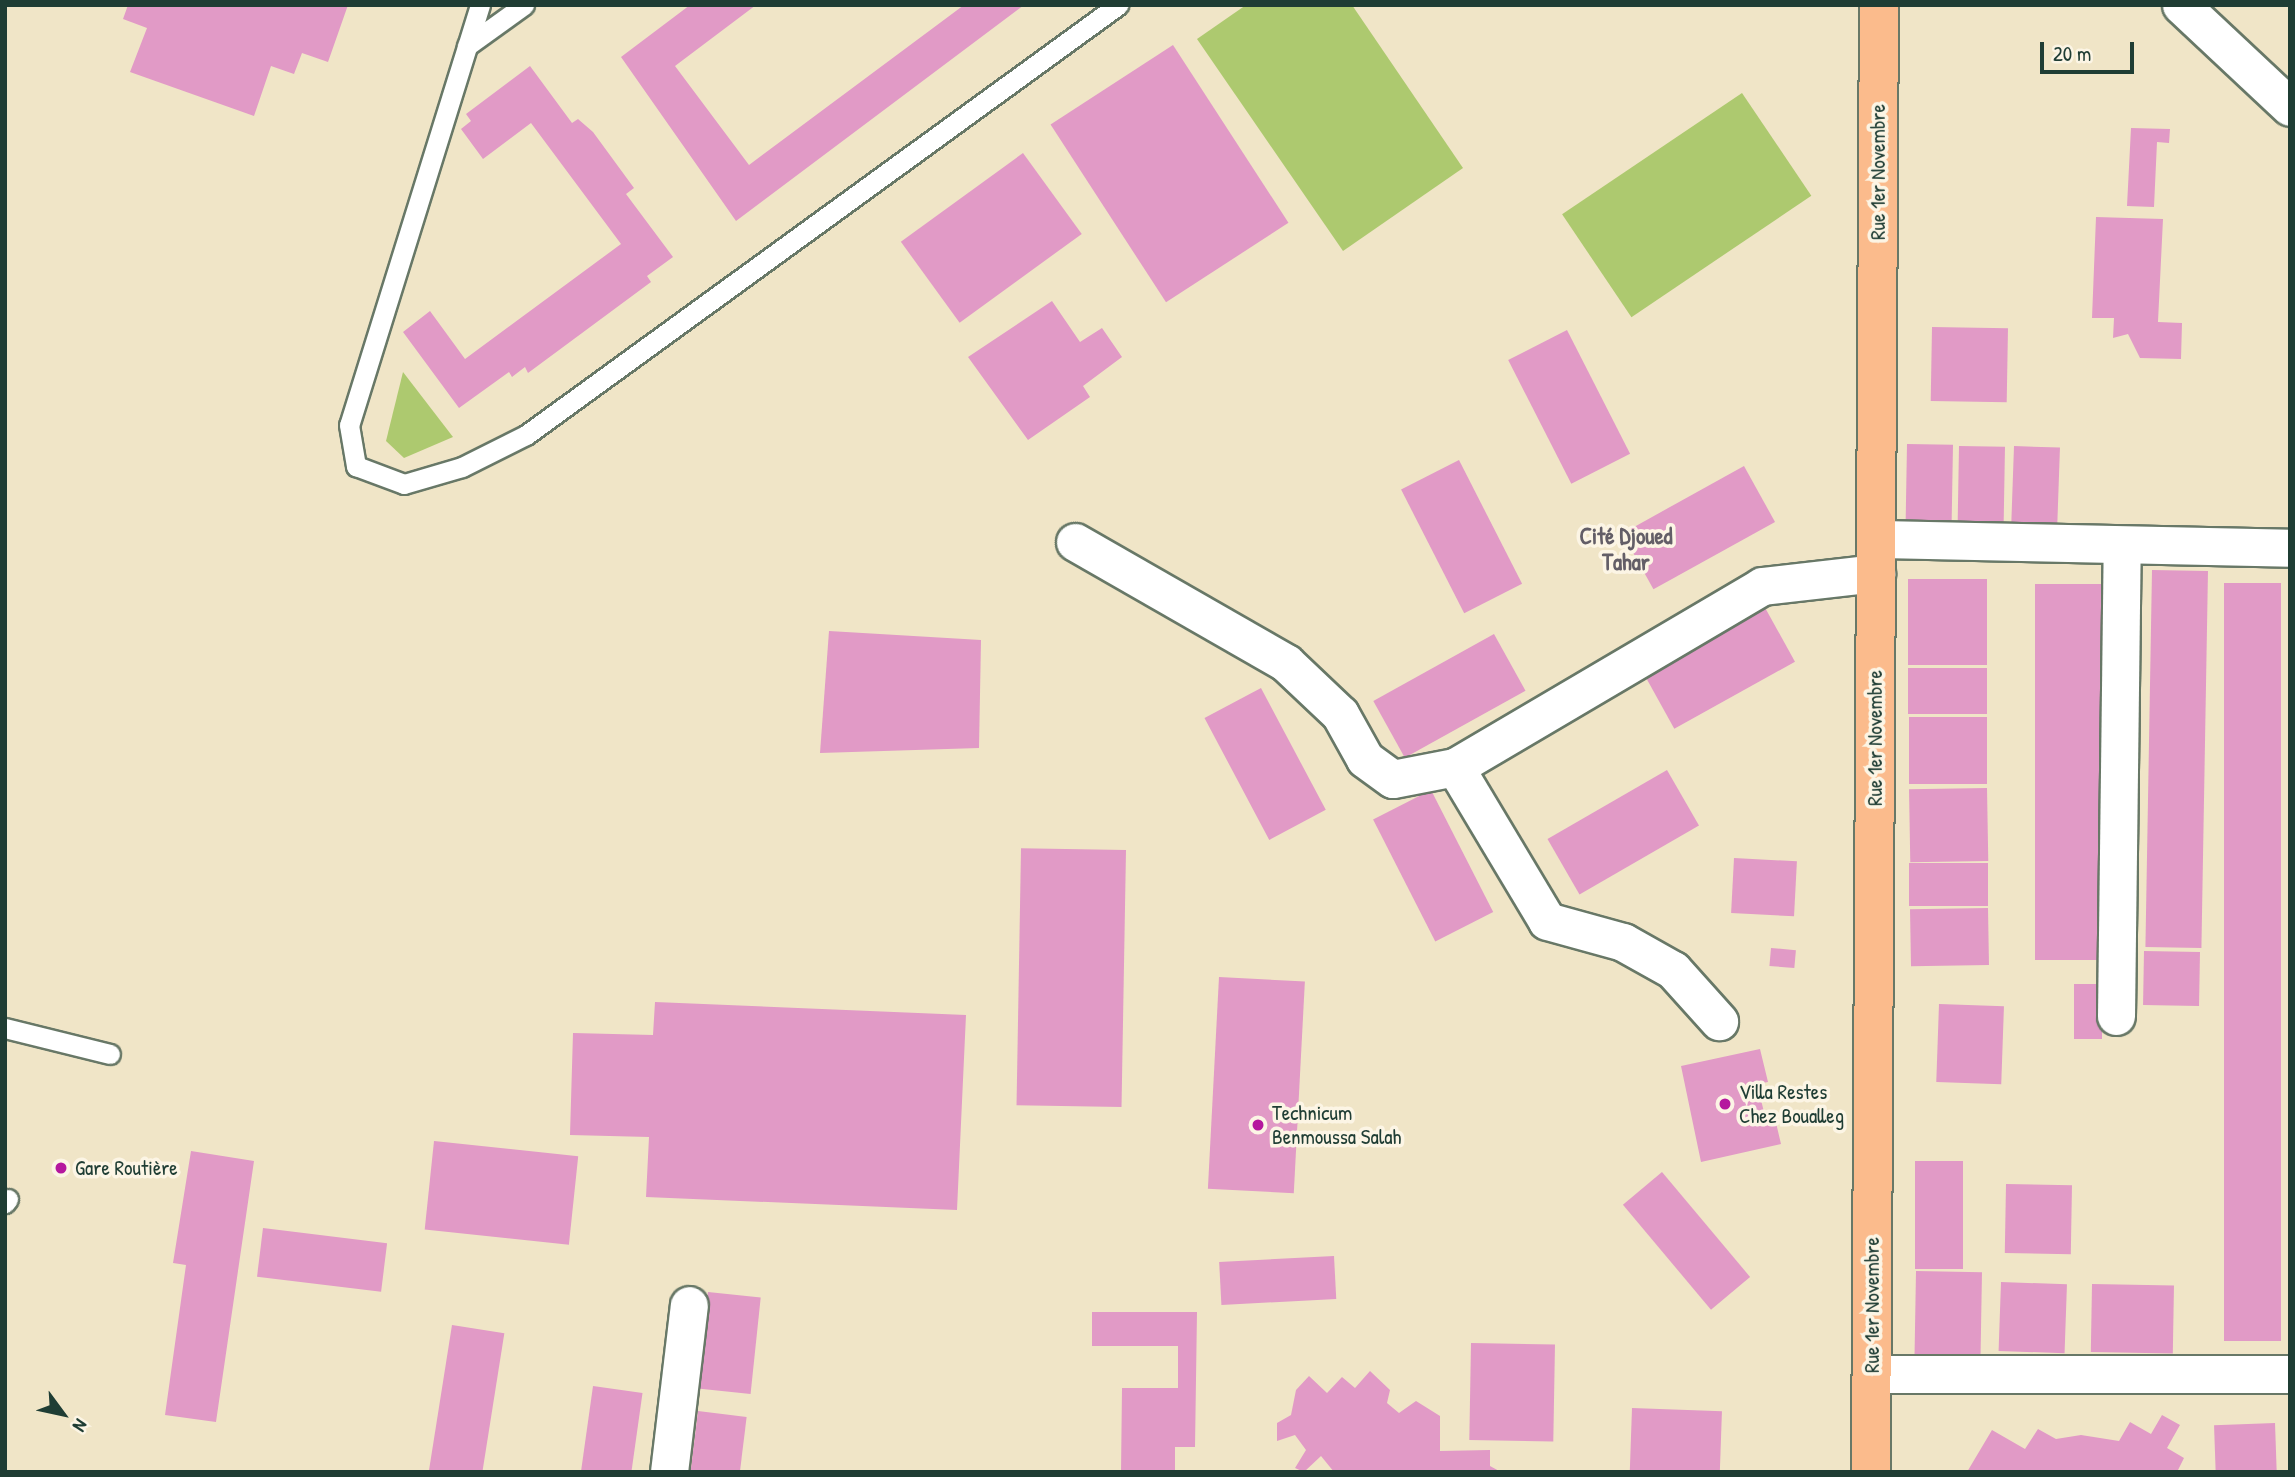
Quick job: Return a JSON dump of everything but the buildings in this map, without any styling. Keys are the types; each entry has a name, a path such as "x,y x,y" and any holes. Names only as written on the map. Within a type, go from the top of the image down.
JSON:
{"main road":[{"name":"Rue 1er Novembre","path":"1871,1472 1879,5"}],"street":[{"path":"2181,5 2290,107"},
{"path":"1075,542 1286,663 1340,714 1365,759 1393,779 1455,767 1762,586 1876,556 2122,546 2290,548"},
{"path":"2116,1016 2122,546"},
{"path":"1455,767 1547,921 1623,942 1673,971 1719,1021"},
{"path":"669,1472 689,1305"},
{"path":"1872,1374 2290,1374"}],"lane":[{"path":"480,5 349,425 356,466 404,484 462,467 526,435 1118,5"},
{"path":"467,46 524,5"},
{"path":"5,1028 110,1054"}],"green space":[{"path":"1246,5 1352,5 1463,168 1343,251 1197,39"},
{"path":"1742,93 1811,196 1631,317 1562,214"},
{"path":"403,372 453,437 404,458 386,441"}],"place":[{"name":"Villa Restes Chez Boualleg","path":"1725,1104"},
{"name":"Technicum Benmoussa Salah","path":"1258,1125"},
{"name":"Gare Routière","path":"61,1168"}],"district":[{"name":"Cité Djoued Tahar","path":"1626,549"}]}
